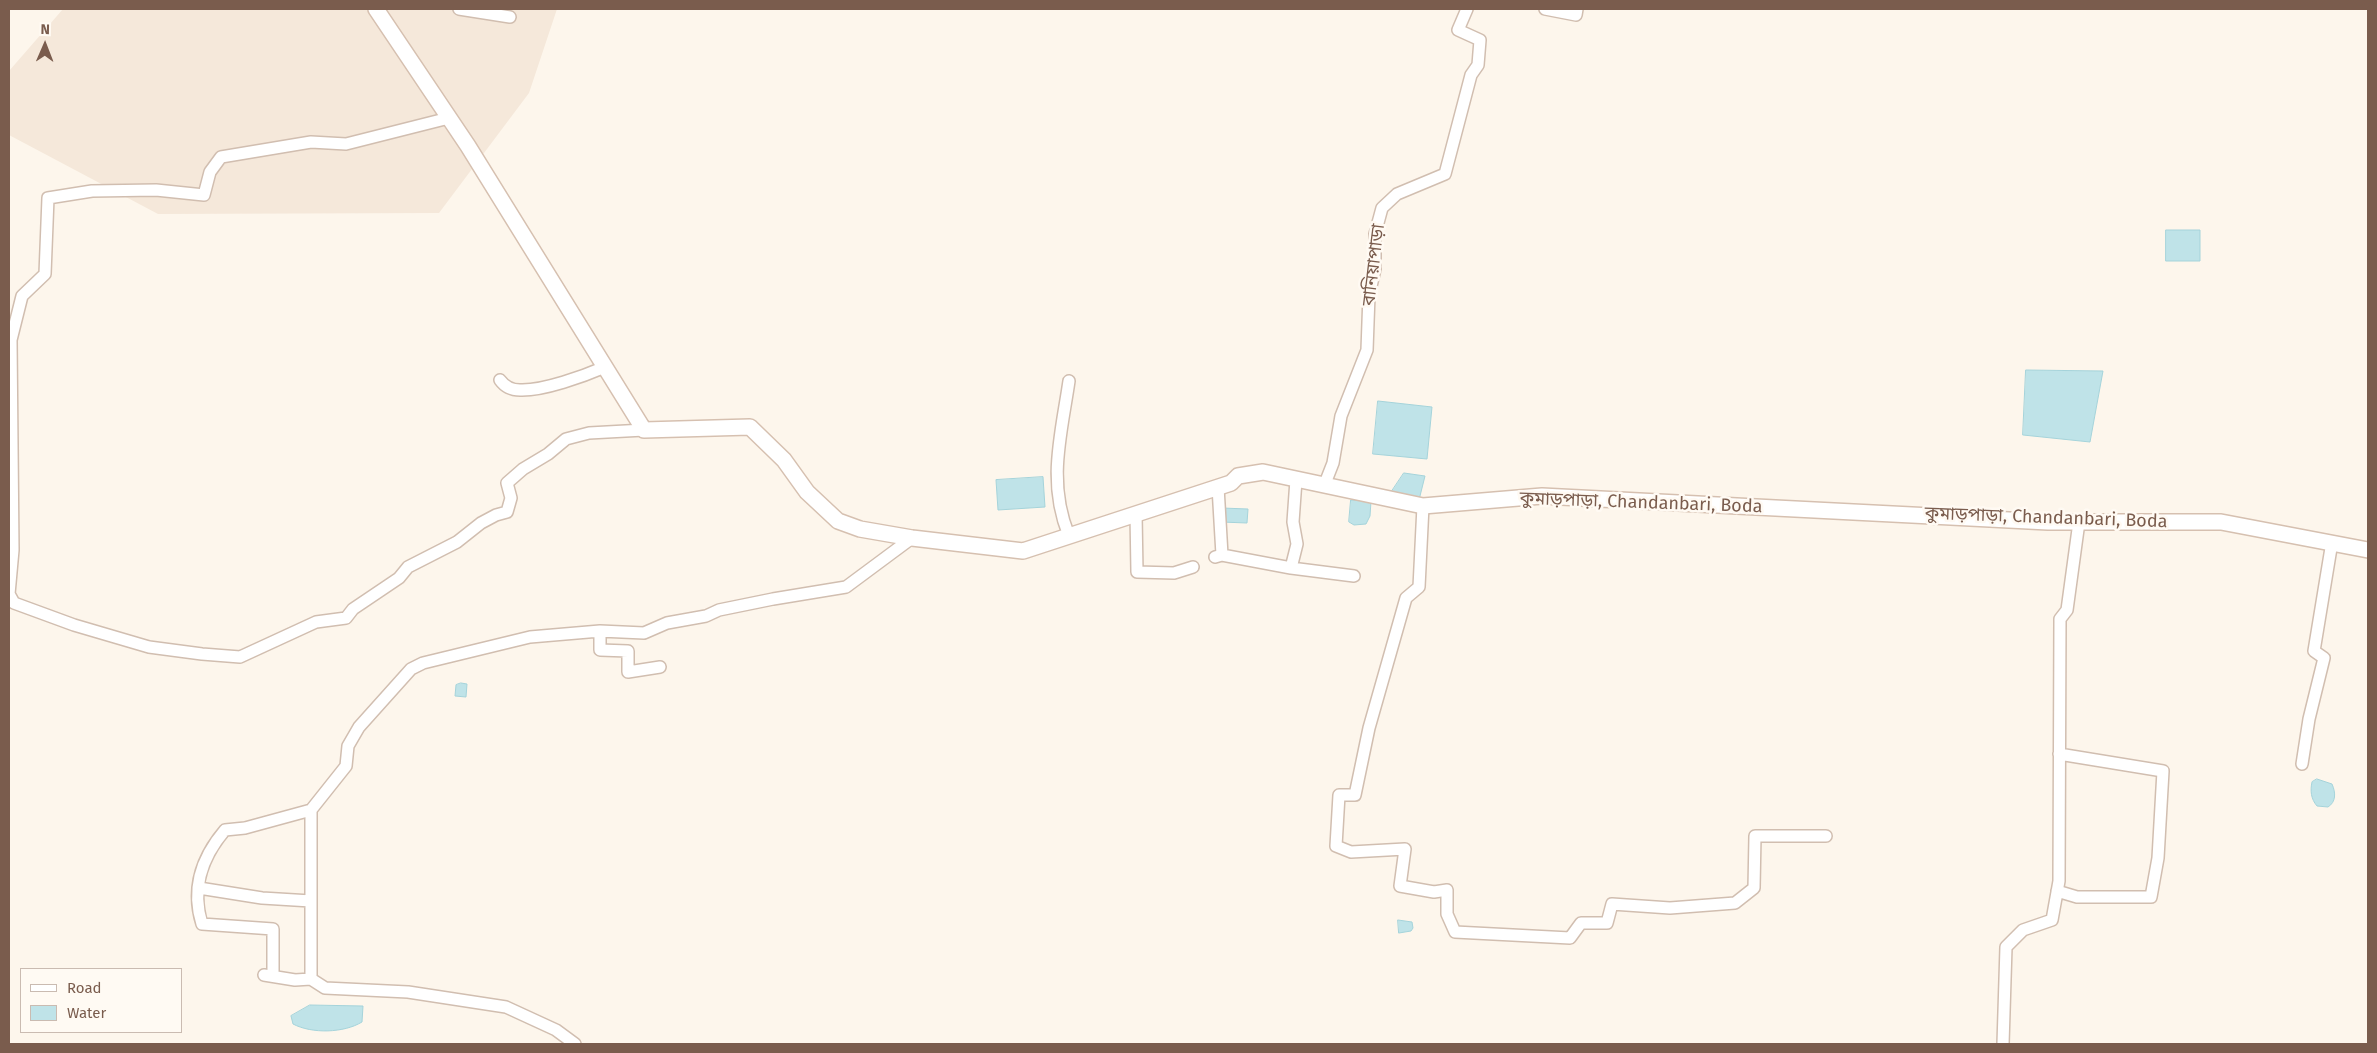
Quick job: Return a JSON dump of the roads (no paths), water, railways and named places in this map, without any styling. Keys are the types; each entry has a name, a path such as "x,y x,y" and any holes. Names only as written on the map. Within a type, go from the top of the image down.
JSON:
{"street":[{"path":"376,9 449,118 644,430 589,432 566,439 548,454 523,469 507,483 511,498 507,512 488,519 457,542 408,567 399,578 353,609 346,618 316,622 240,657 149,647 74,625 14,603 9,594 13,550 11,340 22,296 44,274 48,198 92,191 156,190 204,195 210,172 221,157 311,142 346,144 449,118"},
{"path":"459,9 510,16"},
{"name":"বানিয়াপাড়া","path":"1324,486 1333,463 1341,416 1367,350 1369,295 1375,269 1374,234 1382,208 1397,194 1445,174 1452,152 1471,75 1478,65 1480,40 1458,30 1467,9"},
{"path":"1545,9 1576,15 1577,9"},
{"path":"500,380 505,387 520,390 582,377 605,367"},
{"path":"1069,381 1056,468 1058,506 1069,536"},
{"name":"কুমাড়পাড়া, Chandanbari, Boda","path":"644,430 750,427 780,456 807,492 838,521 860,529 912,538 1023,551 1218,487 1231,482 1238,476 1263,472 1424,506 1542,496 2079,522 2221,522 2368,550"},
{"path":"1291,568 1296,544 1294,522 1296,480"},
{"path":"1218,487 1219,556 1354,576"},
{"path":"1424,506 1419,587 1406,598 1369,728 1355,795 1339,795 1336,846 1351,852 1405,849 1400,886 1434,892 1447,890 1446,914 1455,932 1570,938 1581,923 1607,923 1612,904 1670,908 1735,903 1754,888 1755,836 1826,836"},
{"path":"1136,514 1137,572 1174,573 1193,567"},
{"path":"2003,1044 2006,947 2023,930 2052,920 2057,891 2060,619 2067,610 2079,522"},
{"path":"576,1044 556,1030 506,1007 408,992 325,988 311,979 295,980 268,976 273,929 202,924 197,909 199,888 202,864 211,846 225,830 245,828 310,810 346,766 348,746 359,727 411,668 476,648 530,637 600,631 644,633 667,623 706,616 719,610 773,598 790,598 846,587 912,538"},
{"path":"2302,764 2309,719 2324,658 2314,651 2332,542"},
{"path":"600,631 600,650 628,651 628,672 660,667"},
{"path":"2057,891 2077,897 2151,897 2158,858 2163,771 2060,754"},
{"path":"310,810 311,979"},
{"path":"199,888 262,898 311,901"}],"water":[{"path":"2166,230 2200,230 2200,261 2166,261"},
{"path":"2026,370 2103,371 2090,442 2023,435"},
{"path":"1378,401 1432,407 1427,459 1373,454"},
{"path":"1404,473 1425,476 1419,500 1390,494"},
{"path":"1043,477 1045,507 998,510 996,480"},
{"path":"1351,500 1371,501 1370,516 1366,524 1354,525 1349,522"},
{"path":"1222,508 1248,509 1247,523 1221,522"},
{"path":"461,683 467,684 466,697 455,696 456,685"},
{"path":"2317,779 2332,784 2334,791 2333,803 2328,807 2317,806 2312,798 2312,782"},
{"path":"1398,920 1412,922 1413,928 1411,931 1399,933"},
{"path":"310,1005 363,1006 362,1022 355,1026 328,1031 318,1031 293,1024 291,1016"}]}
